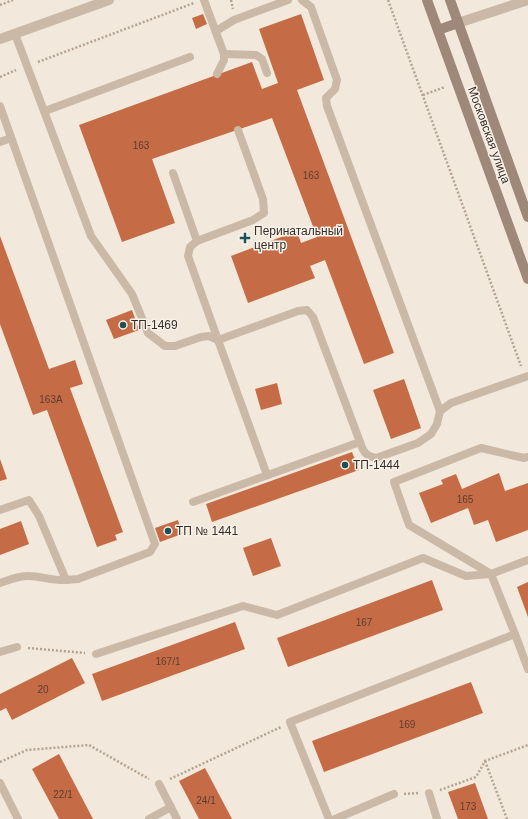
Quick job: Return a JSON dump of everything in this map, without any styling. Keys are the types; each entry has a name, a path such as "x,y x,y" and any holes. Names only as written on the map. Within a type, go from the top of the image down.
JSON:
{"main road":[{"name":"Московская улица","path":"427,0 528,278"},
{"name":"Московская улица","path":"450,0 528,217"},
{"path":"438,30 458,23"}],"street":[{"path":"0,39 109,0"},
{"path":"458,23 528,0"}],"lane":[{"path":"216,31 234,20 288,0"},
{"path":"15,34 91,236 132,294 148,333 165,346 174,346 202,336 209,336 218,340 298,311 307,310 314,317 364,452 369,457 376,458 411,446 431,434 438,424 440,411 327,106 326,98 335,89 337,80 311,7 302,0"},
{"path":"200,1 216,31 224,54 224,60 217,74"},
{"path":"224,54 256,55 262,60 267,73"},
{"path":"45,112 190,57"},
{"path":"0,106 154,544 150,552 78,580 55,580 26,576 16,577 0,583"},
{"path":"238,130 263,199 264,213 253,220 197,241 190,247 188,256 268,475"},
{"path":"0,142 11,138"},
{"path":"173,173 197,241"},
{"path":"440,411 451,403 527,377"},
{"path":"193,502 360,442"},
{"path":"528,457 524,458 481,448 394,482 409,525 491,574 528,669"},
{"path":"0,510 29,500 39,516 66,580"},
{"path":"96,654 243,606 277,615 423,558 466,576 491,574 528,560"},
{"path":"329,819 290,722 515,634"},
{"path":"0,652 17,647"},
{"path":"0,783 18,819"},
{"path":"159,784 177,819"},
{"path":"428,793 437,819"},
{"path":"335,819 394,794"},
{"path":"149,819 171,807"}],"path":[{"path":"0,4 13,0"},
{"path":"388,0 527,377"},
{"path":"0,76 200,1"},
{"path":"423,95 445,87"},
{"path":"17,647 96,654"},
{"path":"0,762 27,750 89,745 159,784 290,722"},
{"path":"394,794 428,793 476,777 484,761 528,745"},
{"path":"484,761 507,819"}],"building":[{"path":"203,14 207,24 196,29 192,18"},
{"path":"301,14 324,80 297,90 394,353 364,364 325,260 310,266 315,278 248,303 231,256 297,231 301,243 317,237 272,118 152,159 175,223 122,242 79,125 252,62 262,89 278,83 259,29"},
{"path":"0,236 49,369 75,360 83,384 70,388 123,532 115,535 117,540 97,547 47,410 33,415 0,324"},
{"name":"ТП-1469","path":"132,310 139,330 114,339 106,320"},
{"path":"404,379 421,428 391,439 373,390"},
{"path":"277,383 282,404 261,410 255,389"},
{"path":"352,452 359,470 212,522 206,504"},
{"path":"0,459 7,479 0,481"},
{"path":"499,473 505,491 528,483 528,530 496,542 488,520 474,525 468,508 431,523 419,493 443,484 441,480 456,474 462,489"},
{"name":"ТП № 1441","path":"178,520 182,534 160,542 155,528"},
{"path":"21,521 29,544 0,555 0,529"},
{"path":"271,538 281,566 253,576 243,548"},
{"path":"432,580 443,610 288,667 277,638"},
{"path":"528,582 528,617 517,587"},
{"path":"235,622 245,649 102,701 92,674"},
{"path":"72,658 85,683 12,720 6,708 0,711 0,694"},
{"path":"471,682 483,713 324,772 312,741"},
{"path":"59,754 93,819 59,819 32,769"},
{"path":"205,768 232,819 199,819 179,781"},
{"path":"475,783 488,819 458,819 448,792"}],"place":[{"name":"Перинатальный центр","path":"245,238"},
{"name":"ТП-1469","path":"123,325"},
{"name":"ТП-1444","path":"345,465"},
{"name":"ТП № 1441","path":"168,531"}]}
